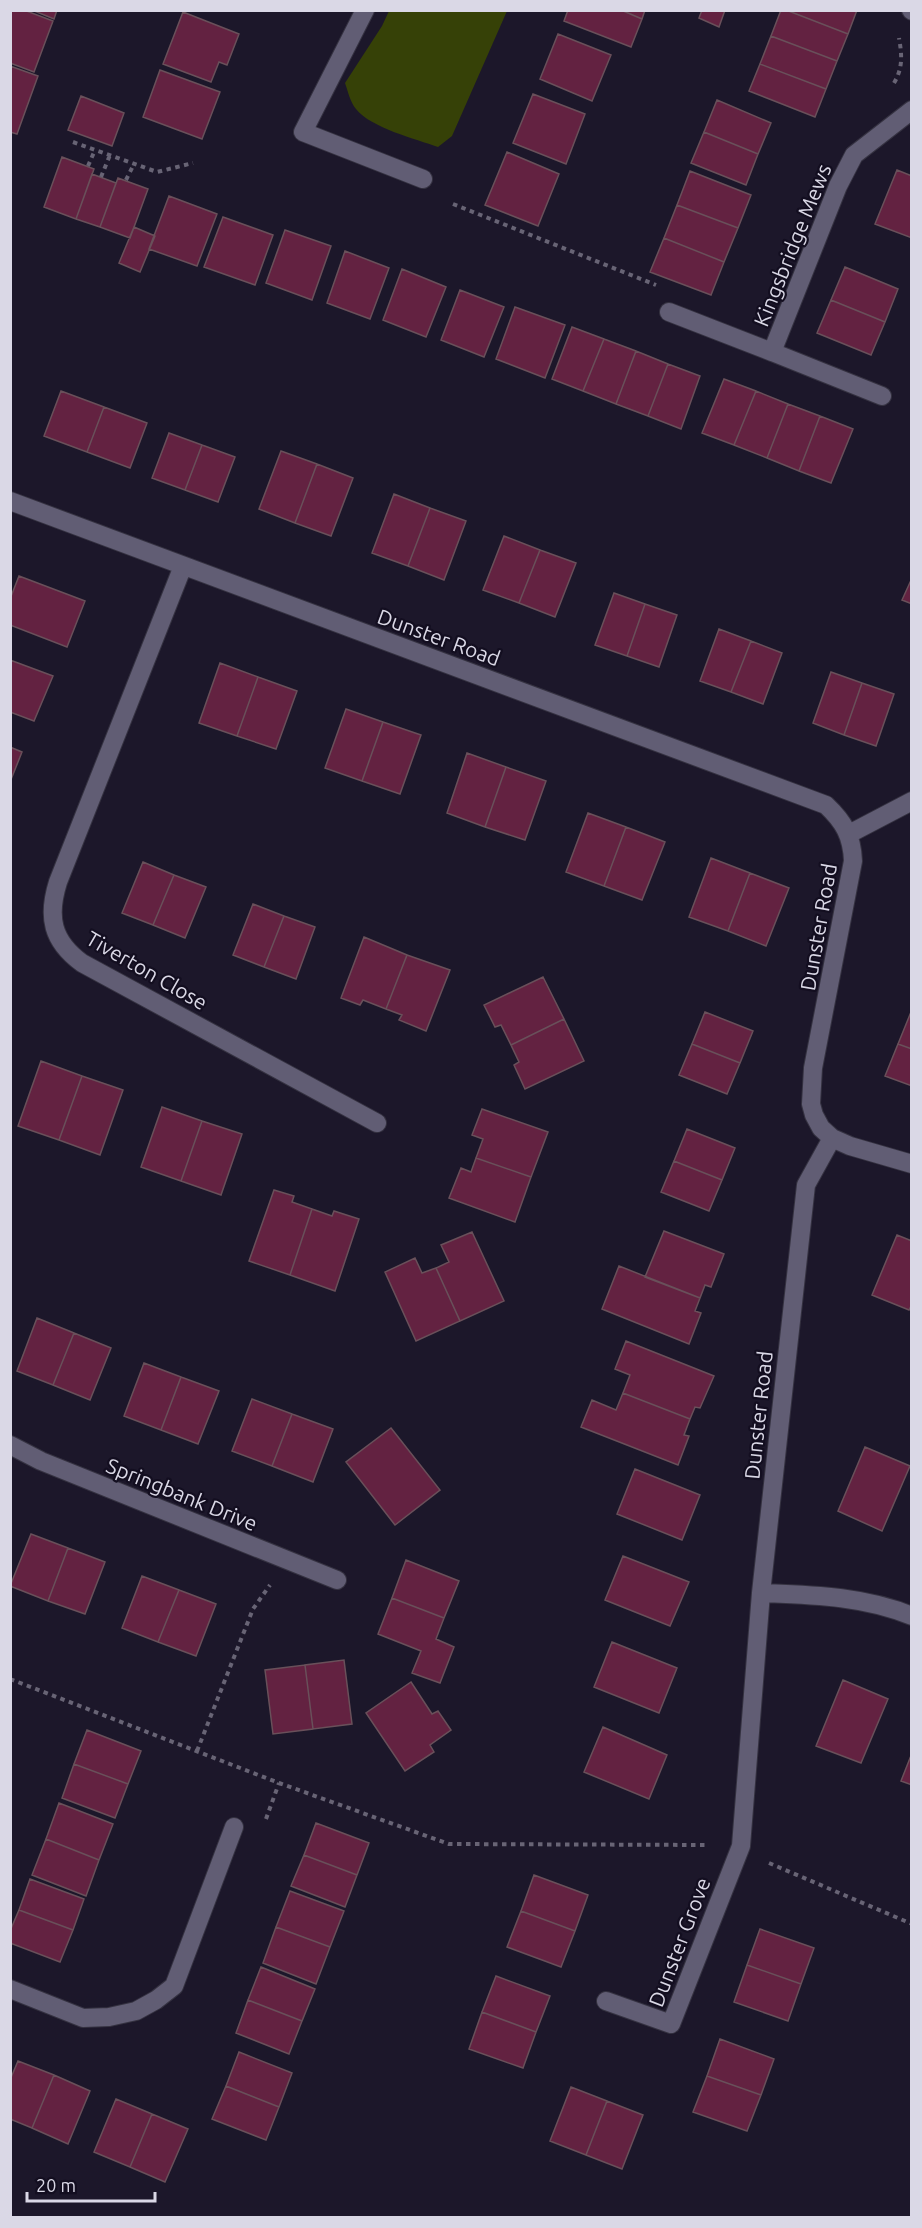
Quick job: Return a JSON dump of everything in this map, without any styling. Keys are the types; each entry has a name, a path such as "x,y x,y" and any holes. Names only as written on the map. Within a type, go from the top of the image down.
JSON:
{"street":[{"path":"366,10 303,132 423,179"},
{"name":"Kingsbridge Mews","path":"772,352 838,186 854,155 912,110"},
{"name":"Kingsbridge Mews","path":"669,312 882,396"},
{"name":"Dunster Road","path":"10,501 810,798 826,805 840,818 849,834 853,847 853,861 813,1068 811,1093 814,1115 832,1138 806,1185 761,1593 740,1848"},
{"name":"Tiverton Close","path":"183,566 58,882 53,897 52,913 55,930 61,943 82,963 377,1123"},
{"path":"849,834 912,801"},
{"path":"832,1138 850,1146 912,1164"},
{"name":"Springbank Drive","path":"10,1445 41,1461 338,1580"},
{"path":"761,1593 826,1596 888,1606 912,1616"},
{"path":"10,1989 83,2018 109,2017 136,2011 156,2000 174,1986 234,1827"},
{"name":"Dunster Grove","path":"606,2001 671,2024 740,1848"}],"path":[{"path":"890,91 900,73 902,54 899,38 894,28"},
{"path":"73,142 157,172 193,163"},
{"path":"88,166 95,150"},
{"path":"101,177 110,155"},
{"path":"126,180 134,164"},
{"path":"453,204 661,287"},
{"path":"197,1751 253,1609 287,1561"},
{"path":"10,1679 449,1844 740,1848 912,1924"}],"green space":[{"path":"389,11 507,11 452,136 438,147 372,122 356,109 349,96 345,83 382,26"}],"building":[{"path":"10,10 24,10 53,21 34,72 10,63"},
{"path":"32,10 57,10 54,19"},
{"path":"568,10 621,10 642,19 631,47 564,21"},
{"path":"621,10 645,10 642,19"},
{"path":"702,10 725,10 719,27 699,18"},
{"path":"781,10 848,34 837,61 771,36"},
{"path":"786,10 857,10 848,34"},
{"path":"183,12 239,34 227,65 219,62 211,82 163,64"},
{"path":"558,34 611,55 592,101 540,79"},
{"path":"771,36 837,61 826,89 760,64"},
{"path":"760,64 826,89 815,117 749,91"},
{"path":"10,66 38,76 17,134 10,132"},
{"path":"160,70 220,92 202,139 143,117"},
{"path":"533,94 585,114 566,164 513,143"},
{"path":"81,96 124,113 112,146 68,130"},
{"path":"717,100 771,123 758,154 704,132"},
{"path":"704,132 758,154 746,185 691,163"},
{"path":"507,152 559,174 538,226 485,205"},
{"path":"62,157 94,169 76,219 44,207"},
{"path":"897,170 912,176 912,238 875,224"},
{"path":"690,171 751,195 738,228 677,205"},
{"path":"92,174 116,183 100,227 76,219"},
{"path":"118,178 148,189 130,238 100,227"},
{"path":"169,196 217,214 197,266 149,249"},
{"path":"677,205 738,228 724,262 664,238"},
{"path":"223,217 273,235 255,285 204,267"},
{"path":"134,227 155,236 140,272 119,263"},
{"path":"285,230 331,246 312,300 266,283"},
{"path":"664,238 724,262 711,295 650,272"},
{"path":"345,251 389,268 370,319 327,303"},
{"path":"845,267 898,289 885,322 831,300"},
{"path":"402,269 446,287 426,337 383,320"},
{"path":"460,290 504,307 484,357 441,340"},
{"path":"831,300 885,322 871,355 817,333"},
{"path":"515,307 565,325 545,378 496,359"},
{"path":"572,327 604,339 583,391 552,379"},
{"path":"604,339 636,351 616,404 583,391"},
{"path":"636,351 668,364 648,416 616,404"},
{"path":"668,364 700,376 681,429 648,416"},
{"path":"724,379 756,391 734,445 702,433"},
{"path":"61,391 104,407 87,452 44,436"},
{"path":"756,391 788,404 767,458 734,445"},
{"path":"788,404 820,416 799,471 767,458"},
{"path":"104,407 147,423 130,468 87,452"},
{"path":"820,416 853,429 831,483 799,471"},
{"path":"169,433 202,445 185,490 152,478"},
{"path":"202,445 235,457 218,502 185,490"},
{"path":"281,451 317,464 295,523 259,509"},
{"path":"317,464 353,478 331,536 295,523"},
{"path":"394,494 430,508 408,566 372,553"},
{"path":"430,508 466,521 444,580 408,566"},
{"path":"504,536 540,550 519,603 483,590"},
{"path":"540,550 576,563 555,617 519,603"},
{"path":"19,576 85,601 67,647 10,625 10,599"},
{"path":"912,578 912,604 902,600"},
{"path":"614,593 645,604 627,656 595,645"},
{"path":"645,604 677,615 659,667 627,656"},
{"path":"719,629 751,641 731,692 700,681"},
{"path":"751,641 782,653 763,704 731,692"},
{"path":"10,660 53,676 34,721 10,712"},
{"path":"220,663 258,677 237,736 199,723"},
{"path":"831,672 862,683 844,735 813,723"},
{"path":"258,677 297,691 276,749 237,736"},
{"path":"862,683 894,694 876,746 844,735"},
{"path":"346,709 383,722 362,781 325,768"},
{"path":"383,722 421,735 400,794 362,781"},
{"path":"10,747 22,752 10,782"},
{"path":"467,753 506,767 485,827 447,813"},
{"path":"506,767 546,781 525,840 485,827"},
{"path":"588,813 626,827 604,886 566,872"},
{"path":"626,827 665,842 642,900 604,886"},
{"path":"711,858 750,873 728,931 689,917"},
{"path":"143,862 174,875 153,925 122,913"},
{"path":"750,873 789,888 766,946 728,931"},
{"path":"174,875 206,887 185,938 153,925"},
{"path":"253,904 284,916 264,967 233,955"},
{"path":"284,916 315,927 296,979 264,967"},
{"path":"364,937 407,955 386,1009 363,1000 360,1005 341,998"},
{"path":"407,955 450,970 426,1031 399,1020 402,1015 386,1009"},
{"path":"543,977 564,1019 511,1045 501,1025 495,1027 484,1005"},
{"path":"705,1012 753,1031 740,1063 692,1044"},
{"path":"912,1012 912,1049 898,1044"},
{"path":"564,1019 584,1061 525,1089 514,1065 519,1062 511,1045"},
{"path":"692,1044 740,1063 727,1094 679,1075"},
{"path":"898,1044 912,1049 912,1086 885,1076"},
{"path":"41,1061 82,1076 59,1140 18,1126"},
{"path":"82,1076 123,1090 100,1155 59,1140"},
{"path":"162,1107 202,1121 181,1181 141,1167"},
{"path":"482,1109 548,1132 531,1177 476,1158 483,1139 472,1135"},
{"path":"202,1121 242,1134 221,1195 181,1181"},
{"path":"687,1129 735,1148 722,1180 674,1161"},
{"path":"476,1158 531,1177 515,1222 449,1198 461,1168 471,1172"},
{"path":"674,1161 722,1180 709,1211 661,1192"},
{"path":"274,1190 294,1196 292,1202 312,1209 290,1275 249,1261"},
{"path":"312,1209 332,1216 334,1211 359,1219 335,1291 290,1275"},
{"path":"664,1231 724,1254 711,1287 705,1285 700,1298 645,1277"},
{"path":"472,1232 504,1301 460,1321 436,1268 449,1262 441,1245"},
{"path":"897,1235 912,1241 912,1304 909,1310 872,1295"},
{"path":"415,1258 422,1273 436,1268 460,1321 416,1341 385,1272"},
{"path":"619,1266 700,1298 695,1311 701,1313 689,1344 602,1309"},
{"path":"37,1318 74,1333 53,1385 17,1371"},
{"path":"74,1333 111,1348 90,1400 53,1385"},
{"path":"626,1341 714,1376 700,1408 695,1407 690,1419 623,1393 630,1375 615,1369"},
{"path":"144,1363 181,1377 161,1430 124,1416"},
{"path":"181,1377 219,1391 198,1444 161,1430"},
{"path":"623,1393 690,1419 684,1435 689,1436 678,1465 581,1427 592,1400 616,1410"},
{"path":"252,1399 292,1414 272,1466 232,1451"},
{"path":"292,1414 333,1429 313,1482 272,1466"},
{"path":"391,1428 440,1490 395,1525 346,1462"},
{"path":"865,1447 910,1466 882,1531 838,1511"},
{"path":"635,1469 700,1495 682,1540 617,1514"},
{"path":"31,1534 68,1548 48,1601 10,1586"},
{"path":"68,1548 105,1562 85,1614 48,1601"},
{"path":"623,1556 689,1582 670,1626 605,1600"},
{"path":"406,1560 459,1581 444,1618 392,1598"},
{"path":"142,1576 179,1590 158,1642 122,1628"},
{"path":"179,1590 216,1604 196,1656 158,1642"},
{"path":"392,1598 444,1618 436,1639 454,1647 440,1683 412,1673 421,1651 378,1634"},
{"path":"612,1642 677,1668 659,1713 594,1687"},
{"path":"344,1660 352,1724 313,1729 305,1665"},
{"path":"305,1665 313,1729 273,1734 265,1670"},
{"path":"843,1680 888,1699 861,1763 816,1746"},
{"path":"411,1682 432,1714 438,1711 451,1730 430,1745 434,1752 405,1771 366,1713"},
{"path":"603,1727 667,1755 649,1799 584,1772"},
{"path":"87,1730 141,1751 128,1784 74,1764"},
{"path":"912,1753 912,1785 901,1781"},
{"path":"74,1764 128,1784 115,1818 62,1798"},
{"path":"59,1803 113,1824 99,1860 46,1839"},
{"path":"316,1823 369,1843 357,1875 304,1855"},
{"path":"46,1839 99,1860 86,1896 32,1875"},
{"path":"304,1855 357,1875 345,1907 291,1886"},
{"path":"534,1875 588,1895 575,1931 521,1911"},
{"path":"30,1879 84,1899 73,1930 19,1910"},
{"path":"290,1891 344,1911 330,1947 276,1927"},
{"path":"19,1910 73,1930 60,1962 10,1943 10,1931"},
{"path":"521,1911 575,1931 561,1967 507,1947"},
{"path":"276,1927 330,1947 316,1984 263,1963"},
{"path":"760,1929 814,1948 801,1984 747,1965"},
{"path":"747,1965 801,1984 788,2021 734,2002"},
{"path":"261,1967 315,1989 302,2021 248,2000"},
{"path":"496,1976 550,1996 536,2032 482,2012"},
{"path":"248,2000 302,2021 289,2054 236,2033"},
{"path":"482,2012 536,2032 523,2068 469,2049"},
{"path":"720,2039 774,2059 761,2095 707,2076"},
{"path":"239,2052 292,2073 279,2107 226,2086"},
{"path":"18,2061 54,2075 32,2128 10,2119 10,2080"},
{"path":"54,2075 90,2091 68,2144 32,2128"},
{"path":"707,2076 761,2095 747,2131 693,2112"},
{"path":"226,2086 279,2107 266,2140 212,2119"},
{"path":"571,2087 607,2101 586,2155 550,2141"},
{"path":"116,2099 152,2114 130,2167 94,2152"},
{"path":"607,2101 643,2115 622,2169 586,2155"},
{"path":"152,2114 188,2129 165,2182 130,2167"}]}
